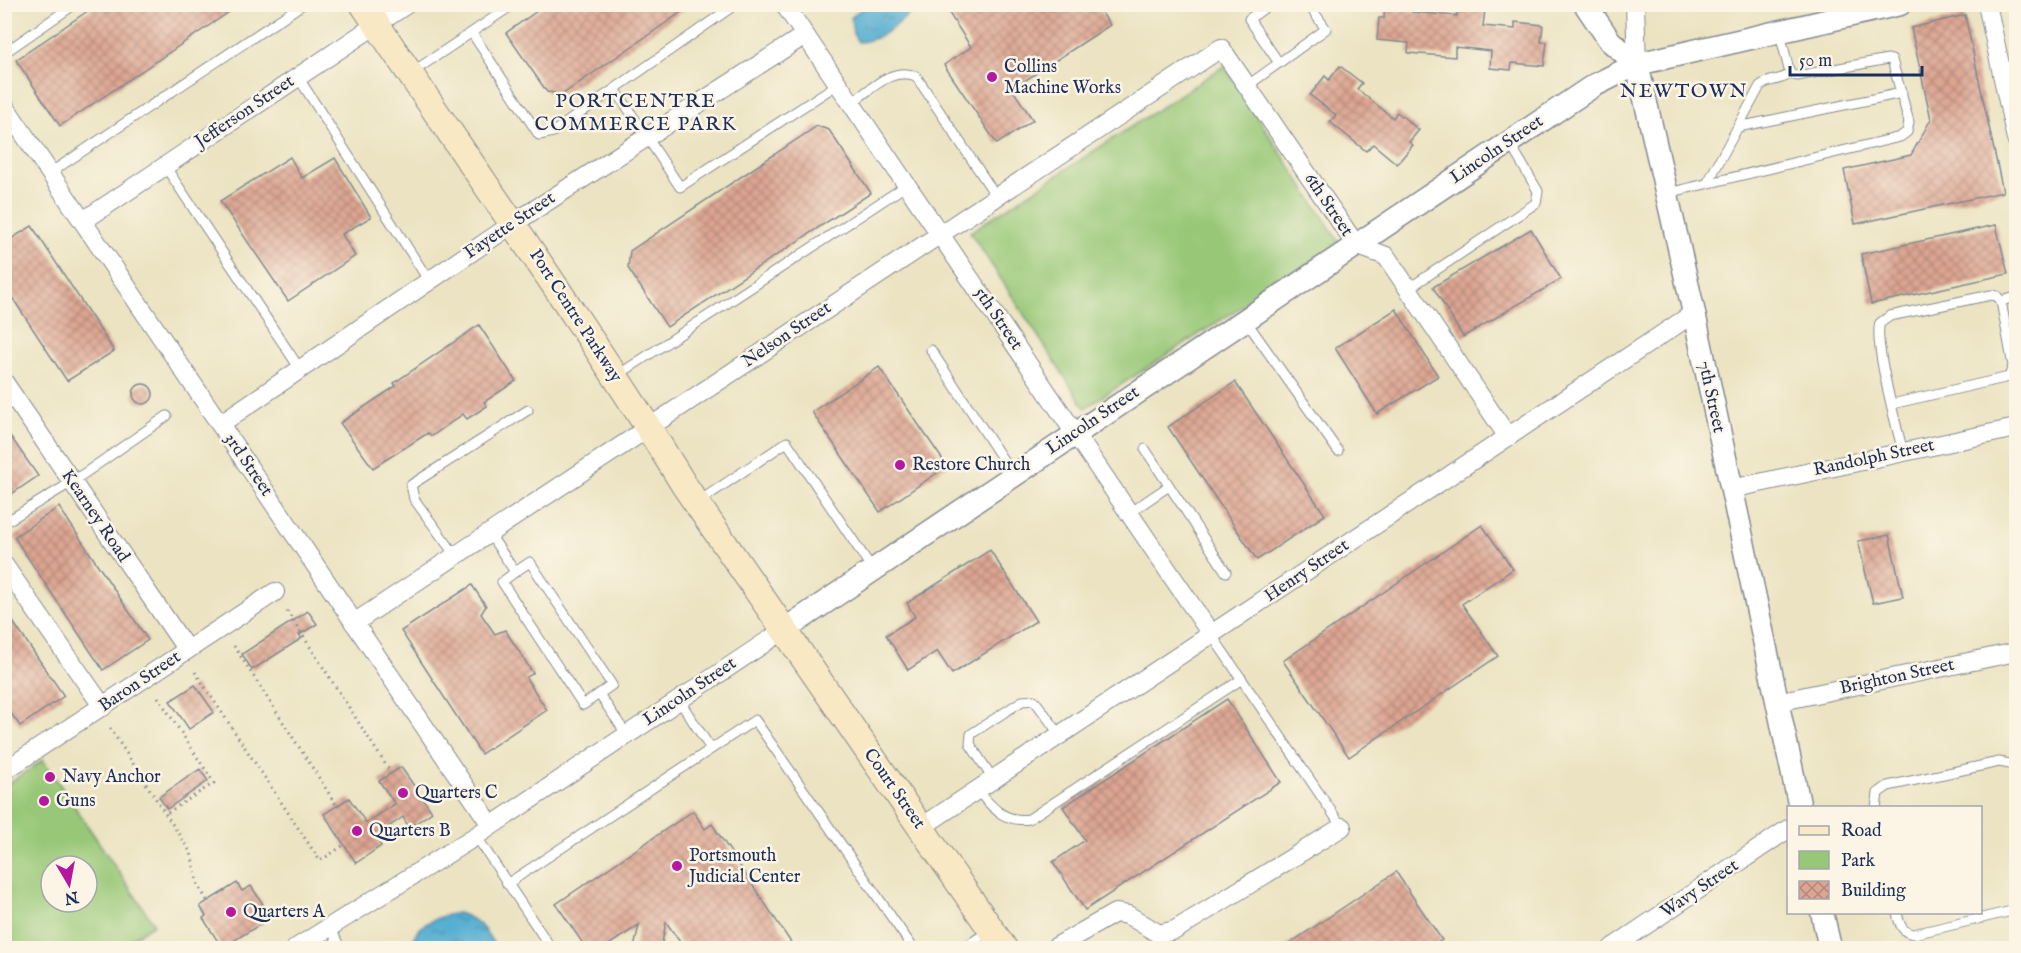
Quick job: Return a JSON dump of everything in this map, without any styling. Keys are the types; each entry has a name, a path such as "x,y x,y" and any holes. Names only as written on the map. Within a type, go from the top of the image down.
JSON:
{"main road":[{"name":"Port Centre Parkway","path":"370,14 514,223 696,503 784,630"},
{"name":"Court Street","path":"784,630 998,939"}],"street":[{"name":"Jefferson Street","path":"83,221 298,77 370,14 407,4"},
{"name":"5th Street","path":"784,4 1211,634"},
{"path":"1585,4 1610,40 1637,64"},
{"path":"1635,4 1637,64"},
{"name":"Lincoln Street","path":"296,948 476,836 1593,86 1637,64 1900,4"},
{"path":"1988,4 2016,139"},
{"name":"Fayette Street","path":"220,424 514,223 805,35"},
{"name":"6th Street","path":"1221,48 1356,245 1386,256 1508,437"},
{"name":"Nelson Street","path":"354,623 1221,48"},
{"name":"7th Street","path":"1637,64 1694,314 1800,806"},
{"name":"3rd Street","path":"4,105 491,825"},
{"name":"Henry Street","path":"920,828 1694,314"},
{"name":"Kearney Road","path":"4,382 186,650"},
{"name":"Randolph Street","path":"1731,489 2016,428"},
{"path":"4,565 104,707"},
{"name":"Baron Street","path":"4,771 275,592"},
{"name":"Brighton Street","path":"1777,702 2016,652"},
{"path":"1054,948 1115,913 1128,915 1160,934 1175,930 1342,826"},
{"name":"Wavy Street","path":"1612,948 1787,830"},
{"path":"1822,914 1830,948"}],"lane":[{"path":"4,53 75,4"},
{"path":"50,173 303,4"},
{"path":"410,73 514,4"},
{"path":"472,33 539,135 552,132 736,4"},
{"path":"1270,4 1249,19 1279,63"},
{"path":"1247,86 1326,29 1308,4"},
{"path":"1780,32 1790,74"},
{"path":"1665,193 1900,137 1907,132 1909,122 1894,64 1888,59 1797,76 1790,74 1784,78 1763,83 1708,182"},
{"path":"851,104 892,74 905,72 916,76 996,196"},
{"path":"298,77 429,281"},
{"path":"615,89 680,187 838,84"},
{"path":"1738,127 1902,93"},
{"path":"1408,289 1536,203 1538,191 1509,142"},
{"path":"165,166 300,369"},
{"path":"615,376 907,185"},
{"path":"1892,404 2009,377 2013,366 2001,301 1997,296 1991,295 1890,316 1880,323 1878,336 1892,404 1903,452"},
{"path":"2001,301 2016,297"},
{"path":"1245,319 1338,451"},
{"path":"931,350 1013,475"},
{"path":"455,555 414,499 411,485 528,410"},
{"path":"4,523 72,482 167,416"},
{"path":"696,503 787,442 873,570"},
{"path":"1145,448 1226,572"},
{"path":"1129,513 1169,486"},
{"path":"489,533 515,572"},
{"path":"530,562 612,685 600,694 584,705 502,582 530,562"},
{"path":"1211,634 1342,826"},
{"path":"977,790 995,811 1008,818 1029,819 1242,679"},
{"path":"600,694 627,735"},
{"path":"679,700 711,749"},
{"path":"993,779 970,744 970,735 1022,701 1034,700 1060,735"},
{"path":"507,884 755,720 913,948"},
{"path":"1876,806 1878,793 1888,786 1999,762 2010,764 2016,769"},
{"path":"476,836 551,948"},
{"path":"1898,914 1902,929 1914,934 2016,910"},
{"path":"330,927 340,948"},
{"path":"963,948 998,939"}],"path":[{"path":"287,611 392,773"},
{"path":"234,646 337,806"},
{"path":"195,672 320,861 344,845"},
{"path":"158,696 214,783 167,813"},
{"path":"110,728 191,853 198,885 208,902"}],"green space":[{"path":"1224,66 1340,243 1085,408 970,232"},
{"path":"43,760 154,924 117,948 5,948 5,786"}],"water":[{"path":"871,5 908,5 909,14 879,37 858,42 853,34 851,18 858,11"},
{"path":"458,913 481,926 496,948 411,948 416,933 427,923 442,916"}],"building":[{"path":"98,4 241,4 60,126 16,60"},
{"path":"547,4 693,4 563,94 547,92 506,33"},
{"name":"Collins Machine Works","path":"943,4 1096,4 1110,25 1012,89 1033,120 997,144 944,65 971,47"},
{"path":"1385,4 1413,4 1412,12 1457,16 1458,7 1485,10 1483,26 1515,29 1515,22 1543,25 1541,42 1547,42 1544,66 1512,63 1511,70 1490,68 1491,51 1455,47 1455,57 1408,53 1409,43 1377,40 1379,18 1384,18"},
{"path":"1965,15 2003,192 1855,224 1844,170 1911,155 1931,119 1911,28"},
{"path":"1340,66 1362,83 1357,89 1393,118 1397,112 1419,130 1409,142 1413,145 1397,164 1373,144 1366,151 1330,122 1336,115 1310,95 1325,76 1329,80"},
{"path":"817,126 829,130 871,193 667,327 628,268 630,251"},
{"path":"290,157 302,178 335,158 371,217 342,234 355,256 288,301 220,201"},
{"path":"1996,225 2008,274 1871,304 1861,254"},
{"path":"32,226 114,351 67,381 4,285 4,243"},
{"path":"1531,229 1561,279 1463,337 1433,287"},
{"path":"1396,309 1438,376 1377,414 1335,348"},
{"path":"479,325 516,381 484,402 487,406 467,419 463,414 432,436 428,433 373,468 340,423 396,386 394,383"},
{"path":"879,367 947,466 880,512 812,412"},
{"path":"1235,382 1325,515 1257,560 1168,427"},
{"path":"143,384 150,387 153,394 150,401 143,404 136,401 133,394 136,387"},
{"path":"4,427 38,476 4,499"},
{"path":"59,507 148,640 103,670 14,537"},
{"path":"1482,525 1513,569 1462,604 1498,656 1349,757 1283,661"},
{"path":"1889,535 1903,597 1873,603 1858,541"},
{"path":"990,550 1036,621 952,674 937,651 908,670 886,635 915,617 907,603"},
{"path":"472,585 486,606 481,614 495,634 505,630 533,673 526,678 547,710 481,754 401,631"},
{"path":"4,609 64,696 20,726 4,704"},
{"path":"308,611 317,624 299,635 302,638 252,670 242,654"},
{"path":"195,685 214,712 189,729 170,701"},
{"path":"1227,699 1281,782 1085,910 1053,862 1085,840 1063,807"},
{"path":"401,767 432,812 409,828 403,817 375,836 381,846 356,863 324,814 349,798 366,823 395,804 379,781"},
{"path":"200,769 208,781 167,809 159,797"},
{"name":"Portsmouth Judicial Center","path":"693,811 705,829 712,824 792,944 785,948 684,948 666,922 661,948 634,948 639,925 604,948 586,948 556,904"},
{"path":"1396,872 1442,940 1430,948 1283,948"},
{"name":"Quarters A","path":"237,883 242,891 251,886 263,904 255,909 264,922 222,948 203,918 206,916 200,906"}],"place":[{"name":"Collins Machine Works","path":"992,77"},
{"name":"Restore Church","path":"900,465"},
{"name":"Navy Anchor","path":"50,777"},
{"name":"Quarters C","path":"403,793"},
{"name":"Guns","path":"44,801"},
{"name":"Quarters B","path":"357,831"},
{"name":"Portsmouth Judicial Center","path":"677,866"},
{"name":"Quarters A","path":"231,912"}],"district":[{"name":"NEWTOWN","path":"1684,91"},
{"name":"PORTCENTRE COMMERCE PARK","path":"636,112"}]}
